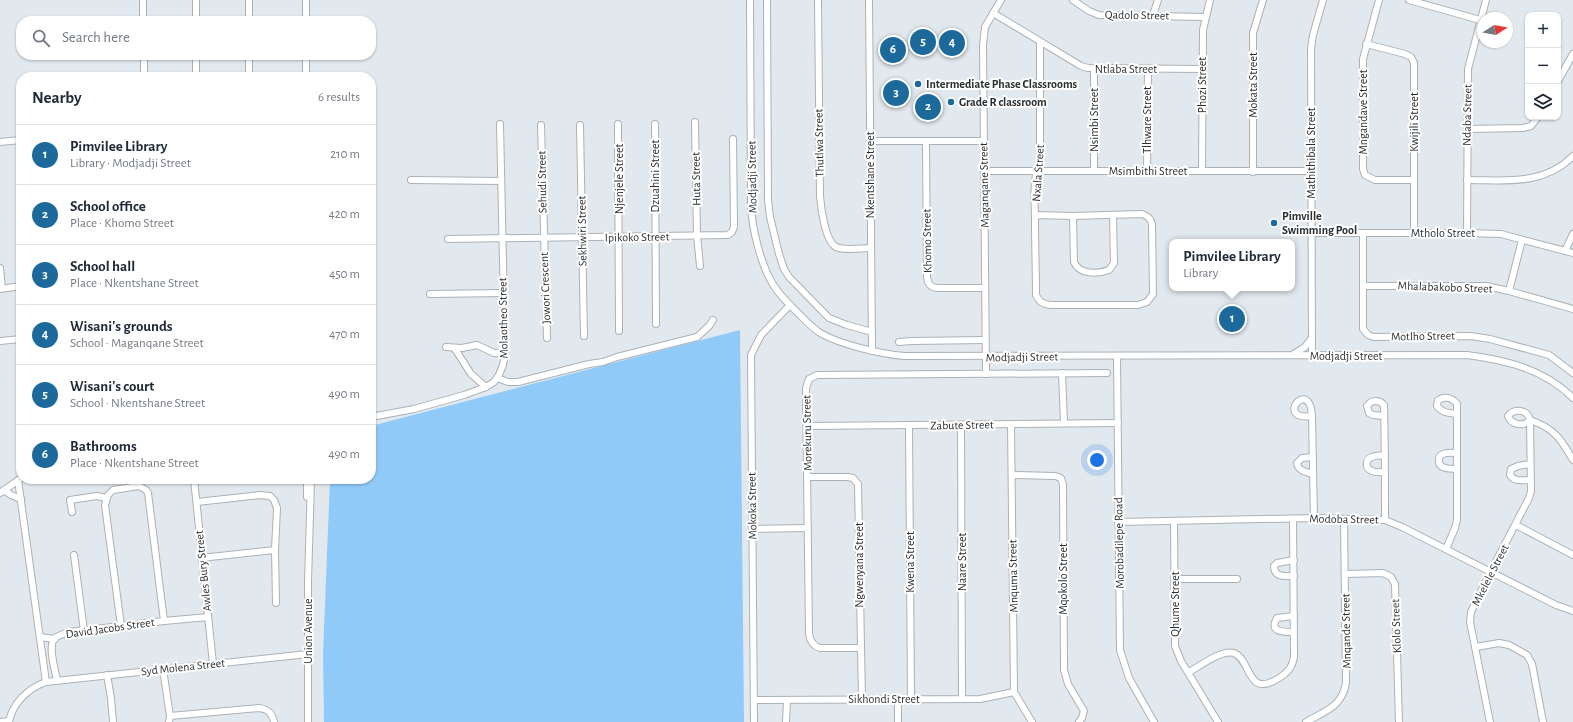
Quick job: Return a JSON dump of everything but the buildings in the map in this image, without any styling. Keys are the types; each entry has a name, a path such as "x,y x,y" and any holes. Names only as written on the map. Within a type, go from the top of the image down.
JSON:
{"street":[{"path":"143,0 144,16"},
{"path":"196,0 196,16"},
{"path":"249,0 249,16"},
{"path":"306,0 306,16"},
{"name":"Modjadji Street","path":"750,0 752,218 760,252 767,272 774,285 790,305 810,325 823,335 872,351 904,356 1467,355 1507,362 1529,369 1546,377 1563,388 1573,398"},
{"path":"767,0 768,200 770,217 779,254 789,277 829,318 872,332"},
{"name":"Thutlwa Street","path":"818,0 820,196 822,213 829,239 834,246 843,248 870,248"},
{"name":"Nkentshane Street","path":"869,0 872,351"},
{"name":"Maganqane Street","path":"986,374 983,44 985,27 1001,0"},
{"name":"Qadolo Street","path":"1073,0 1089,11 1100,15 1205,17"},
{"path":"1154,15 1158,0"},
{"name":"Phozi Street","path":"1202,171 1203,30 1210,0"},
{"name":"Mokata Street","path":"1253,172 1253,40 1263,0"},
{"name":"Mathithibala Street","path":"1312,356 1312,49 1323,0"},
{"name":"Mngandave Street","path":"1379,0 1363,59 1364,173 1368,178 1374,180 1414,180"},
{"path":"1409,0 1430,3 1477,19"},
{"name":"Ndaba Street","path":"1482,12 1486,0"},
{"name":"Ntlaba Street","path":"994,12 1040,42 1081,66 1094,69 1202,69"},
{"name":"Ndaba Street","path":"1467,233 1466,180 1468,69 1477,32"},
{"name":"Nxala Street","path":"1040,42 1040,161 1036,171 1035,215 1036,296 1041,302 1050,305 1138,305 1149,301 1153,294 1152,221 1142,214 1113,215"},
{"name":"Kwijili Street","path":"1366,44 1405,54 1411,57 1414,62 1414,233"},
{"path":"1561,76 1573,54"},
{"path":"144,60 144,72"},
{"path":"196,60 196,72"},
{"path":"249,60 249,72"},
{"path":"306,60 306,72"},
{"name":"Nsimbi Street","path":"1094,69 1094,170"},
{"name":"Tlhware Street","path":"1147,170 1148,70"},
{"path":"1467,129 1523,128 1531,126 1536,120"},
{"name":"Huta Street","path":"695,122 697,235"},
{"name":"Molaotheo Street","path":"497,378 502,370 505,354 500,124"},
{"name":"Njenjele Street","path":"618,124 619,331"},
{"name":"Dzuahini Street","path":"655,124 656,324"},
{"name":"Sehudi Street","path":"541,125 544,238"},
{"name":"Sekhwiri Street","path":"580,125 584,336"},
{"name":"Ipikoko Street","path":"448,239 728,235 733,230 732,139"},
{"path":"0,142 16,140"},
{"path":"870,141 984,141"},
{"name":"Khomo Street","path":"926,141 928,283 932,287 937,288 985,288"},
{"path":"1466,180 1525,180 1536,178 1558,169 1573,156"},
{"name":"Msimbithi Street","path":"984,171 1311,171"},
{"path":"411,180 501,181"},
{"path":"1035,215 1113,215 1114,263 1109,270 1101,272 1082,271 1075,265 1073,255 1073,216"},
{"name":"Mtholo Street","path":"1311,233 1501,234 1573,253"},
{"name":"Motlho Street","path":"1363,233 1363,329 1370,336 1471,336 1490,339 1549,355 1573,373"},
{"path":"1565,251 1573,234"},
{"path":"697,235 700,266"},
{"name":"Jowori Crescent","path":"544,238 547,338"},
{"path":"1509,291 1522,240"},
{"path":"0,268 1,288 16,286"},
{"name":"Mhalabakobo Street","path":"1363,286 1486,286 1573,309"},
{"path":"430,294 503,293"},
{"name":"Mokoka Street","path":"754,722 751,355 761,335 790,305"},
{"path":"376,416 414,410 458,397 486,387 497,378 508,382 518,382 696,338 709,326 713,320"},
{"path":"899,342 986,340"},
{"path":"1291,356 1305,347 1311,340"},
{"path":"0,341 16,341"},
{"path":"446,347 454,348 477,345 494,353 505,354"},
{"path":"454,348 471,374 486,387"},
{"name":"Morobadilepe Road","path":"1117,356 1120,650 1129,678 1154,722"},
{"path":"1062,373 1064,423"},
{"name":"Morekuru Street","path":"860,648 820,648 816,647 810,638 806,386 808,380 815,376 1107,373"},
{"path":"1446,549 1456,525 1456,414"},
{"path":"1312,416 1314,518"},
{"path":"1384,416 1385,520"},
{"name":"Mkelele Street","path":"1490,722 1470,622 1471,612 1529,498 1530,420 1543,424 1554,432 1564,444 1573,460"},
{"name":"Zabute Street","path":"807,426 961,426 1118,423"},
{"name":"Mnquma Street","path":"1011,425 1014,692"},
{"name":"Kwena Street","path":"909,426 911,699"},
{"name":"Naare Street","path":"961,426 962,699"},
{"path":"1457,453 1442,454 1439,457 1440,465 1442,467 1457,469"},
{"path":"1385,455 1370,457 1366,464 1371,471 1385,472"},
{"path":"1313,457 1302,458 1297,462 1302,471 1313,474"},
{"path":"1530,464 1514,467 1511,469 1510,474 1512,478 1516,480 1530,480"},
{"name":"Mqokolo Street","path":"1012,475 1055,476 1060,478 1062,484 1064,670 1068,684 1084,711 1079,722"},
{"name":"Ngwenyana Street","path":"807,477 847,477 853,478 858,484 862,700"},
{"path":"2,492 16,482"},
{"path":"20,484 46,682"},
{"name":"Awles Bury Street","path":"195,484 213,664"},
{"name":"Union Avenue","path":"307,484 309,540"},
{"name":"Union Avenue","path":"308,722 311,484"},
{"path":"121,626 105,505 106,498 113,490 139,486 148,493 164,620"},
{"path":"2,492 21,499"},
{"path":"197,502 260,494 270,496 274,500 277,508 275,550 276,603"},
{"path":"72,512 70,500 97,496 106,498"},
{"name":"Modoba Street","path":"1118,522 1293,520 1314,518 1385,520 1556,605 1573,611"},
{"name":"Mnqande Street","path":"1306,722 1334,706 1340,701 1345,693 1344,519"},
{"path":"1189,672 1222,653 1232,653 1239,657 1252,678 1257,683 1266,685 1287,672 1292,666 1294,657 1293,520"},
{"name":"Qhume Street","path":"1174,522 1176,579 1175,646 1181,661 1218,722"},
{"path":"1516,525 1573,555"},
{"path":"753,529 808,528"},
{"path":"201,558 275,550"},
{"path":"74,555 84,631"},
{"path":"1294,560 1277,563 1274,566 1274,570 1277,574 1281,576 1294,576"},
{"name":"Klolo Street","path":"1345,574 1383,573 1391,577 1395,584 1399,722"},
{"path":"1176,579 1237,579"},
{"path":"1294,616 1277,618 1275,622 1275,627 1278,630 1282,632 1294,632"},
{"name":"David Jacobs Street","path":"57,680 52,646 55,639 63,634 164,620 208,617"},
{"path":"40,637 55,639"},
{"path":"1476,647 1499,643 1509,645 1527,655 1532,664 1543,722"},
{"name":"Syd Molena Street","path":"9,721 15,706 27,692 46,682 308,654"},
{"path":"164,669 170,719 259,708 268,711 273,716 274,722"},
{"path":"107,675 112,703 112,722"},
{"path":"1014,692 1032,722"},
{"name":"Sikhondi Street","path":"754,700 980,699 1014,692"},
{"path":"786,722 787,700"},
{"path":"898,700 898,722"},
{"path":"0,722 9,721"}],"shaded area":[{"path":"740,330 744,722 324,722 323,654 330,484 376,484 376,425"}],"place":[{"name":"Wisani's court","path":"923,42"},
{"name":"Wisani's grounds","path":"952,43"},
{"name":"Bathrooms","path":"893,50"},
{"name":"Intermediate Phase Classrooms","path":"918,84"},
{"name":"School hall","path":"896,93"},
{"name":"Grade R classroom","path":"951,102"},
{"name":"School office","path":"928,107"},
{"name":"Pimville Swimming Pool","path":"1274,223"},
{"name":"Pimvilee Library","path":"1232,319"}]}
